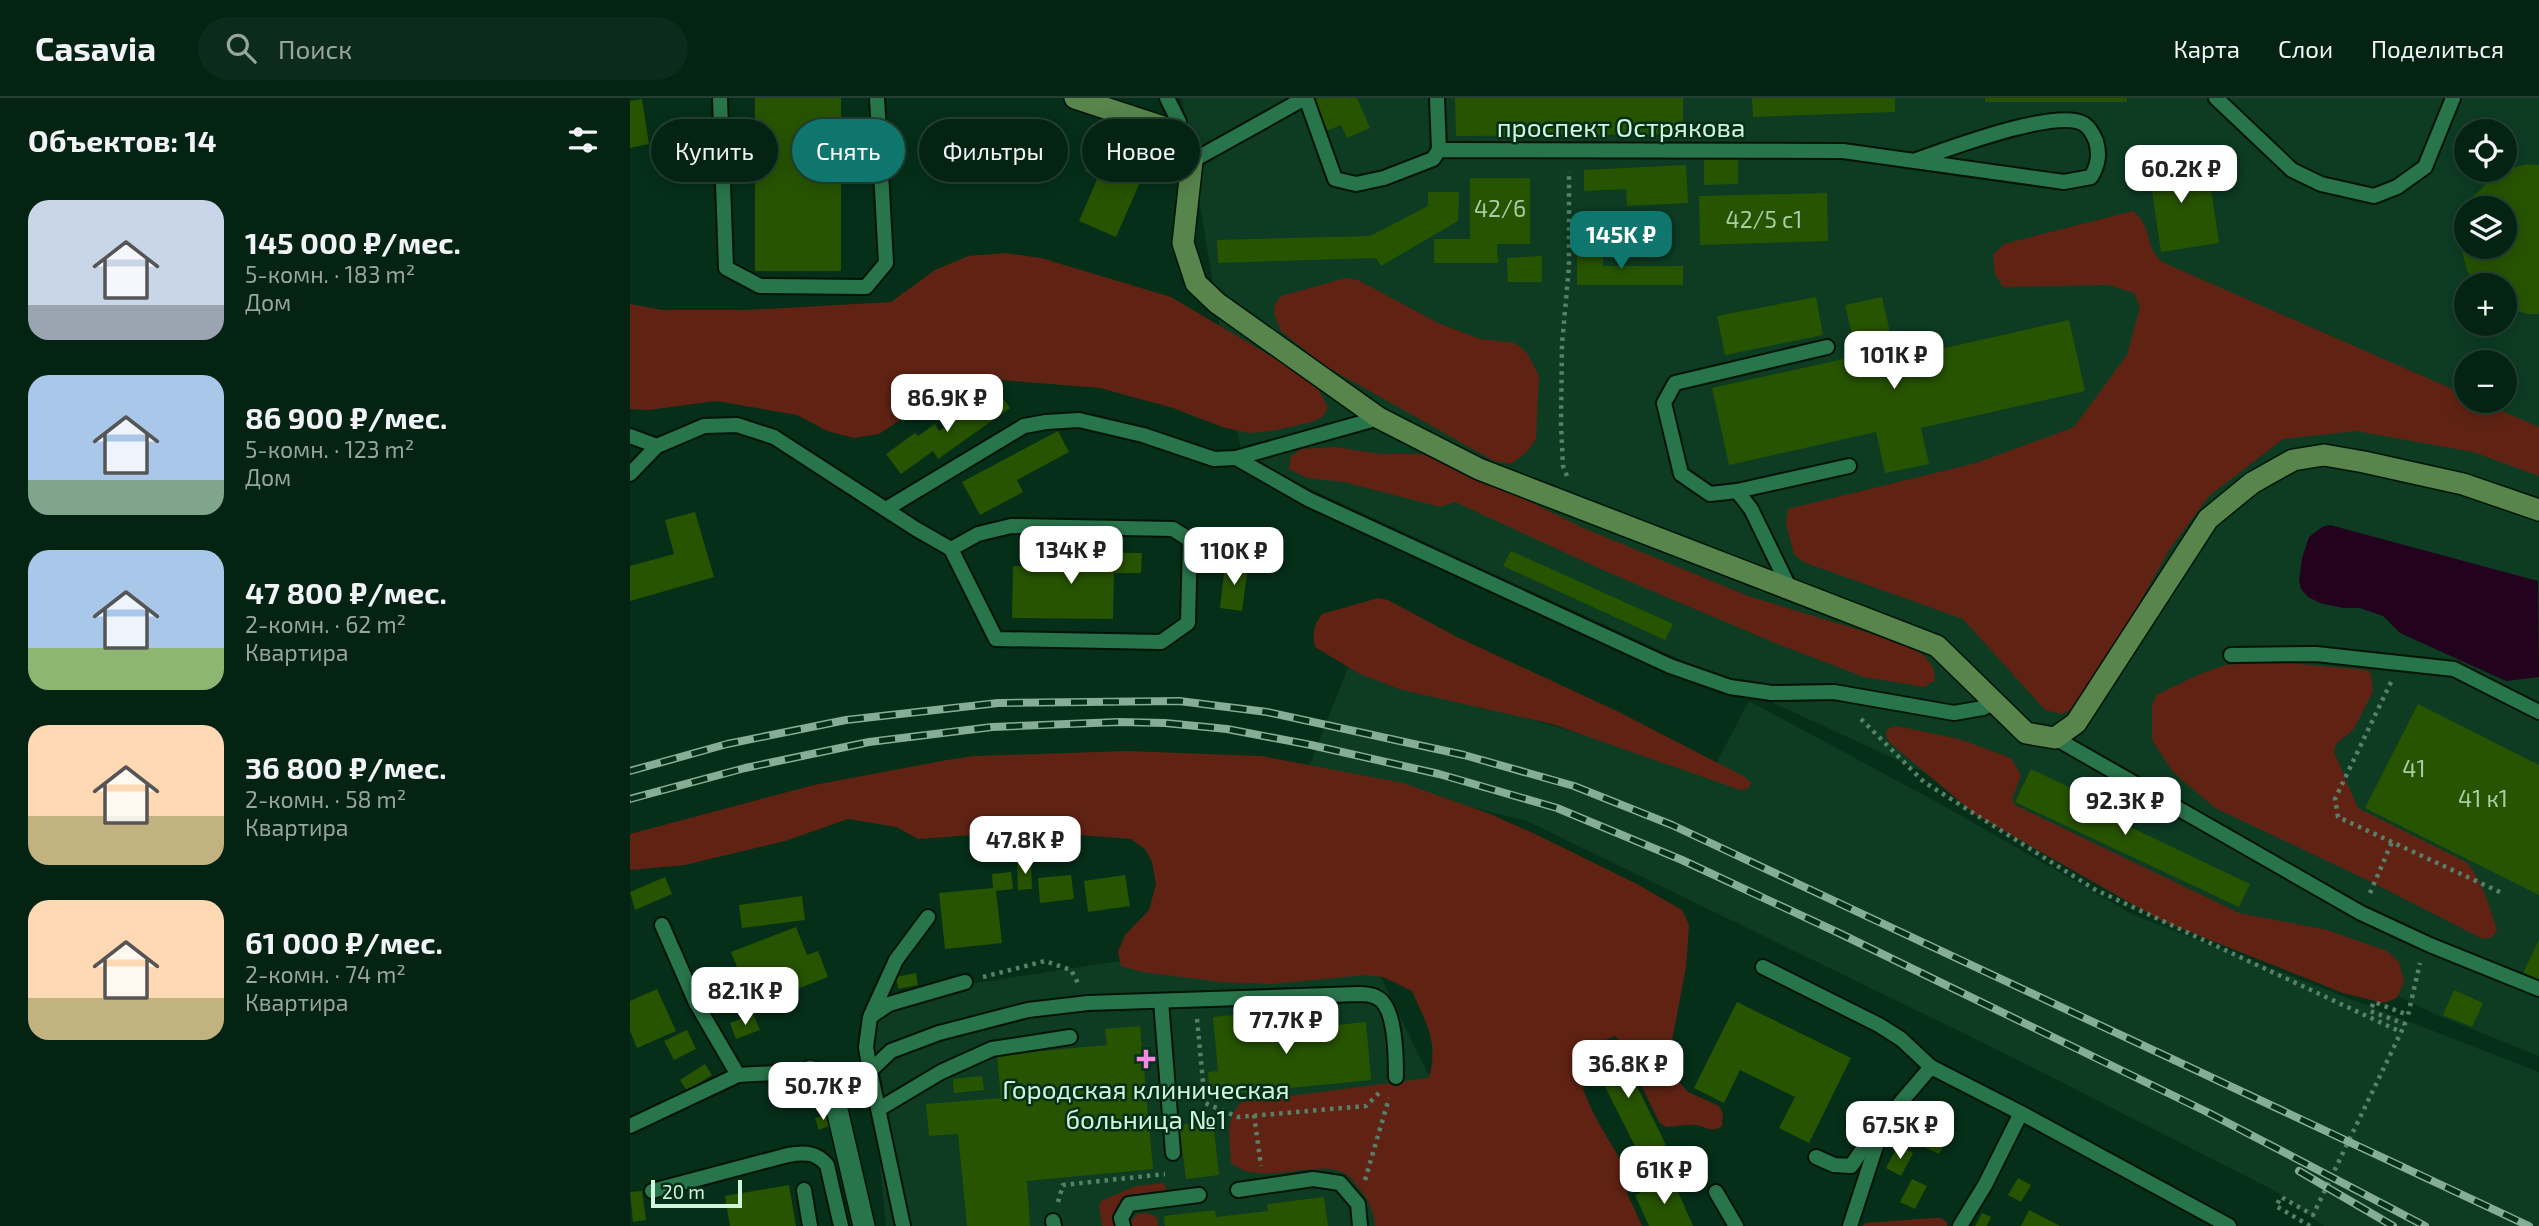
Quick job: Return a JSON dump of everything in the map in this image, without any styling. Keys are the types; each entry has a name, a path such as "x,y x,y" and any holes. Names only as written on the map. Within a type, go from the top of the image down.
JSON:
{"street":[{"path":"1075,98 1139,119"},
{"path":"1190,182 1183,243 1196,283 1217,303 1379,418 1479,469 1937,646 2026,733 2055,738 2076,723 2208,519 2252,483 2293,460 2324,455 2364,462 2463,484 2539,510"},
{"path":"810,1071 825,1078 832,1087 864,1226"}],"lane":[{"path":"720,98 726,268 760,286 866,287 886,262 877,98"},
{"path":"1167,98 1178,119"},
{"path":"1200,157 1305,98 1335,178 1356,184 1384,178 1433,159 1439,150 1437,98"},
{"path":"2216,98 2292,170 2321,184 2374,196 2397,187 2425,166 2453,98"},
{"name":"проспект Острякова","path":"1439,150 1843,151 2064,182 2091,177 2098,166 2098,148 2093,132 2082,122 2058,121 1979,137 1916,160"},
{"path":"1827,348 1675,383 1664,403 1681,474 1710,494 1737,491 1849,466"},
{"path":"886,509 1024,426 1079,420 1143,435 1214,459 1237,458 1379,418"},
{"path":"630,474 657,446 704,426 737,425 774,437 951,549 996,639 1161,642 1188,624 1190,540 1173,530 1011,526 978,534 951,549"},
{"path":"630,436 657,446"},
{"path":"1237,458 1308,499 1670,666 1730,687 1772,693 1834,692 1954,713 1983,708 1994,702"},
{"path":"1737,491 1751,509 1790,589"},
{"path":"2231,655 2316,654 2454,669 2539,712"},
{"path":"2055,738 2361,913 2430,945 2539,989"},
{"path":"903,1226 866,1047 870,1017 896,960 928,917"},
{"path":"662,925 696,1003 738,1075"},
{"path":"1763,967 1879,1025 1901,1039 1931,1067 2229,1226"},
{"path":"870,1017 889,1004 965,982"},
{"path":"870,1071 891,1051 939,1033 1028,1010 1088,1003 1359,993 1378,997 1387,1006 1391,1020 1396,1077"},
{"path":"1161,1000 1173,1153"},
{"path":"879,1109 941,1072 992,1049 1070,1037"},
{"path":"1850,1226 1871,1158 1895,1109 1931,1067"},
{"path":"630,1126 738,1075 810,1071"},
{"path":"1960,1226 1985,1185 2021,1113"},
{"path":"1816,1157 1834,1165 1851,1166 1871,1137 1888,1123"},
{"path":"652,1191 788,1155 801,1152 812,1154 827,1165 841,1226"},
{"path":"1238,1190 1313,1179 1340,1182 1358,1204 1360,1226"},
{"path":"804,1190 810,1226"},
{"path":"1716,1192 1736,1226"},
{"path":"1122,1226 1121,1218 1129,1204 1199,1195"}],"path":[{"path":"1569,149 1569,266 1562,344 1561,424 1563,466 1579,508"},
{"path":"2400,662 2335,799 2338,817 2502,893"},
{"path":"1834,692 1924,782 2094,889 2401,1032"},
{"path":"2361,913 2392,842"},
{"path":"965,982 1045,961 1071,970 1088,1003"},
{"path":"2310,1226 2276,1206 2281,1197 2313,1215 2405,1024 2370,1011 2374,1002 2408,1015 2419,967"},
{"path":"1196,1000 1205,1103 1238,1117 1366,1106 1396,1077"},
{"path":"1358,1204 1396,1077"},
{"path":"1254,1115 1264,1186"},
{"path":"1053,1224 1063,1185 1166,1174 1173,1153"}],"shaded area":[{"path":"1182,98 2539,98 2539,1056 2437,1015 2235,916 1304,486 1241,452 1196,182 1200,182 1200,119 1186,119"},
{"path":"2133,211 2144,224 2152,249 2162,262 2454,390 2454,413 2507,413 2539,427 2539,476 2473,452 2356,431 2283,439 2209,496 2169,550 2083,704 2062,714 2045,710 1963,619 1806,563 1794,555 1786,523 1788,509 1976,463 2074,427 2127,355 2140,307 2134,293 2108,285 2003,287 1995,274 1993,255 2004,244"},
{"path":"1006,253 1041,258 1171,297 1286,365 1318,389 1328,407 1323,416 1312,422 1249,433 1100,388 999,380 950,387 879,434 854,438 827,431 797,415 716,401 649,410 630,409 630,304 662,310 747,310 891,302 935,270 968,256"},
{"path":"1346,278 1358,280 1438,323 1480,339 1515,343 1527,353 1539,376 1536,439 1527,452 1511,464 1494,461 1325,366 1281,331 1274,314 1275,304 1281,296"},
{"path":"1335,447 1444,459 1581,527 1748,596 1909,645 1931,664 1934,681 1924,687 1864,677 1775,643 1605,571 1455,502 1440,507 1344,482 1307,478 1289,469 1291,456 1301,449"},
{"path":"2330,525 2538,581 2539,677 2506,681 2400,633 2383,616 2360,608 2343,608 2320,603 2308,597 2301,589 2299,581 2302,558 2309,537 2322,527"},
{"path":"1378,598 1388,600 1457,637 1619,712 1743,776 1751,782 1749,788 1740,790 1552,724 1402,690 1360,674 1315,647 1314,630 1322,614"},
{"path":"2275,662 2367,670 2371,674 2373,691 2354,729 2336,744 2334,752 2358,808 2466,862 2477,877 2488,903 2497,930 2492,937 2483,939 2215,808 2173,772 2152,740 2152,706 2156,695 2225,665"},
{"path":"1349,665 1711,773 1749,701 1944,806 2134,915 2539,1072 2539,1226 2324,1226 2277,1192 2002,1052 1527,821 1309,767"},
{"path":"1897,726 1959,739 2011,758 2021,775 2012,799 2015,805 2239,913 2327,930 2387,951 2399,962 2404,981 2397,998 2383,1003 2343,993 2162,921 1976,815 1889,742 1887,729"},
{"path":"1127,751 1261,756 1403,783 1490,814 1533,833 1637,884 1682,910 1689,925 1686,967 1671,1046 1675,1077 1688,1092 1719,1106 1723,1114 1722,1126 1712,1129 1692,1125 1666,1127 1659,1122 1620,1041 1615,1036 1589,1047 1579,1056 1579,1070 1588,1100 1627,1171 1630,1183 1627,1193 1642,1226 1375,1226 1368,1200 1353,1180 1336,1170 1258,1173 1231,1163 1230,1123 1236,1108 1242,1102 1429,1078 1432,1043 1412,991 1383,977 1365,975 1272,984 1221,982 1142,972 1121,966 1118,952 1125,935 1149,910 1156,884 1152,862 1145,849 1131,839 1030,831 918,839 896,827 848,819 785,841 685,865 630,870 630,834 814,785 974,756"},
{"name":"Городская клиническая больница №1","path":"1355,925 1503,1226 886,1226 873,1099 869,1020 968,984"},
{"path":"1164,1183 1167,1191 1165,1195 1131,1200 1120,1209 1118,1226 1102,1226 1099,1206 1101,1201 1136,1186"},
{"path":"1149,1213 1157,1218 1158,1226 1128,1226 1137,1214"},
{"path":"1941,1218 1947,1222 1947,1226 1862,1226 1866,1223"}],"building":[{"path":"755,98 841,98 841,119 792,119 792,182 841,182 841,271 755,271 755,182 778,182 778,119 755,119"},
{"path":"1319,98 1357,98 1370,128 1347,138 1341,125 1324,132 1311,102"},
{"path":"1455,98 1683,98 1683,134 1456,136"},
{"path":"1752,98 1895,98 1895,112 1753,117"},
{"path":"1985,98 2127,98 2127,102 1985,102"},
{"path":"642,99 649,144 630,148 630,101"},
{"path":"2170,147 2175,179 2209,174 2219,243 2161,252 2146,151"},
{"path":"1738,159 1738,184 1704,185 1704,160"},
{"path":"1686,165 1688,203 1627,206 1626,189 1584,191 1584,170"},
{"path":"2539,165 2539,314 2517,311 2517,273 2468,273 2464,259 2517,259 2517,196 2474,196 2488,182 2517,182 2517,167"},
{"path":"1470,178 1530,178 1530,244 1497,244 1498,263 1434,263 1434,239 1470,239"},
{"path":"1096,182 1140,182 1116,237 1079,221"},
{"path":"1428,192 1459,192 1458,221 1381,266 1376,258 1218,263 1217,240 1370,236 1428,206"},
{"path":"1827,193 1828,241 1700,245 1699,196"},
{"path":"1577,244 1603,244 1603,266 1683,266 1683,285 1577,285"},
{"path":"1542,256 1542,282 1508,282 1507,258"},
{"path":"1816,297 1823,335 1725,355 1717,316"},
{"path":"1882,297 1896,359 2069,320 2085,391 1921,428 1929,464 1885,473 1876,432 1729,465 1712,388 1857,356 1845,305"},
{"path":"997,390 1010,408 938,459 933,451 901,474 886,454 915,433 918,436 935,424 939,431"},
{"path":"1058,431 1069,452 1017,480 1023,492 980,515 962,482"},
{"path":"695,512 714,577 630,601 630,566 674,554 665,520"},
{"path":"1511,551 1673,624 1665,640 1503,566"},
{"path":"1057,552 1142,553 1141,573 1114,573 1113,619 1012,618 1013,566 1057,567"},
{"path":"1225,564 1248,567 1242,611 1220,608"},
{"path":"2418,704 2539,765 2539,895 2365,808"},
{"path":"2031,769 2092,798 2088,807 2250,884 2239,907 2015,802"},
{"path":"1031,861 1032,889 1018,890 1017,862"},
{"path":"1011,872 1013,889 996,891 1002,943 945,949 939,893 993,888 992,874"},
{"path":"1071,875 1074,899 1040,903 1038,878"},
{"path":"1125,875 1130,906 1088,912 1084,881"},
{"path":"665,877 672,894 635,910 630,892"},
{"path":"802,896 805,920 742,928 739,905"},
{"path":"796,927 807,955 818,951 828,977 795,990 790,977 748,994 731,952"},
{"path":"2539,940 2539,983 2522,975"},
{"path":"916,973 918,985 898,989 896,977"},
{"path":"657,989 676,1031 637,1048 630,1031 630,1001"},
{"path":"2454,990 2483,1003 2472,1027 2443,1015"},
{"path":"1737,1002 1851,1058 1809,1143 1779,1128 1795,1097 1740,1070 1724,1103 1694,1088"},
{"path":"1265,1012 1267,1032 1366,1022 1371,1080 1210,1096 1208,1072 1218,1071 1213,1017"},
{"path":"753,1014 760,1030 736,1039 730,1023"},
{"path":"1140,1026 1153,1169 1027,1181 1030,1226 967,1226 958,1134 929,1136 926,1104 1001,1098 997,1055 1107,1045 1105,1029"},
{"path":"687,1030 696,1049 674,1060 664,1041"},
{"path":"1615,1042 1666,1145 1641,1158 1589,1055"},
{"path":"705,1064 712,1075 687,1091 680,1080"},
{"path":"982,1076 984,1090 954,1093 953,1079"},
{"path":"827,1114 831,1125 819,1130 815,1118"},
{"path":"1213,1121 1219,1175 1186,1179 1179,1125"},
{"path":"1935,1124 1951,1131 1939,1154 1924,1147"},
{"path":"1898,1145 1913,1153 1901,1176 1886,1168"},
{"path":"1672,1178 1693,1226 1649,1226 1635,1195"},
{"path":"2018,1178 2031,1185 2021,1202 2008,1195"},
{"path":"1912,1179 1927,1186 1915,1209 1900,1202"},
{"path":"789,1185 796,1226 730,1226 725,1196"},
{"path":"642,1191 646,1220 633,1222 630,1192"},
{"path":"1324,1197 1328,1226 1165,1226 1164,1216 1215,1210 1216,1217 1268,1211 1267,1204"},
{"path":"2029,1210 2060,1226 2021,1226"},
{"path":"1982,1213 1991,1217 1987,1226 1975,1226"}],"railway":[{"path":"630,771 727,744 846,720 998,703 1179,701 1267,712 1464,755 1574,786 1672,825 2529,1226"},
{"path":"630,799 745,768 869,742 992,727 1119,722 1227,729 1439,774 1557,808 1682,860 2207,1112 2425,1226"},
{"path":"2299,1171 2393,1226"}],"place":[{"name":"Городская клиническая больница №1","path":"1146,1059"}]}
